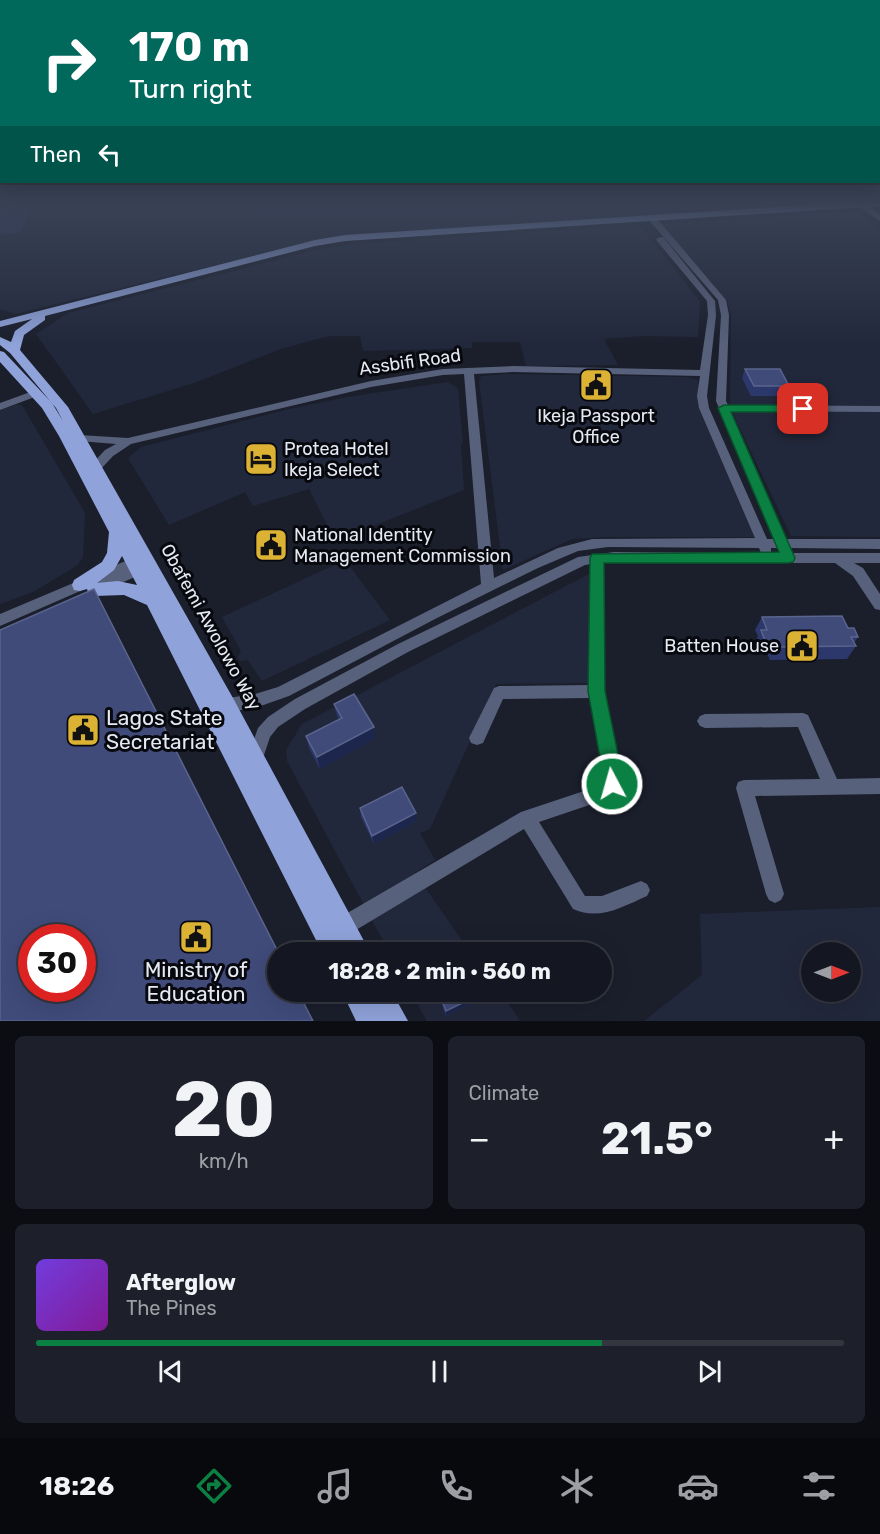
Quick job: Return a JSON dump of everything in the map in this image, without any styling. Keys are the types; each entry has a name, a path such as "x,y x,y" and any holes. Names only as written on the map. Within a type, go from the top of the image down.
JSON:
{"main road":[{"path":"0,324 294,250"},
{"path":"5,348 23,329 56,310"},
{"path":"0,318 24,317"},
{"name":"Obafemi Awolowo Way","path":"5,348 66,436 116,531 142,564 153,601 329,942"},
{"name":"Obafemi Awolowo Way","path":"5,348 62,407 142,564 226,704 353,942"},
{"path":"88,587 114,559 117,543 116,531"},
{"path":"88,587 128,588 139,591 153,601"},
{"path":"359,1002 369,1021"},
{"path":"385,1002 395,1021"}],"street":[{"path":"673,250 711,301 712,315 704,373 704,408 770,558"},
{"path":"676,250 718,295 724,305 720,382 724,408 788,558"},
{"path":"469,370 488,587"},
{"name":"Assbifi Road","path":"128,441 383,381 469,370 704,373"},
{"path":"0,407 36,393"},
{"path":"724,408 880,410"},
{"path":"79,438 128,441"},
{"path":"95,468 109,453 128,441"},
{"path":"745,501 763,501"},
{"path":"226,704 260,699 319,673 439,609 575,546 593,542 880,544"},
{"path":"344,926 527,818 604,792 612,784 597,691 597,558"},
{"path":"255,759 259,741 273,722 328,688 583,560 597,558 880,558"},
{"path":"837,558 858,572 880,604"},
{"path":"0,620 142,564"},
{"path":"0,632 88,587"},
{"path":"319,673 328,688"},
{"path":"477,738 499,693 597,691"},
{"path":"705,721 803,720 832,787"},
{"path":"775,894 744,788 880,786"},
{"path":"527,818 579,903 588,907 596,907 641,890"}],"shaded area":[{"path":"0,250 277,250 15,314 0,309"},
{"path":"316,250 659,250 700,301 698,337 641,336 604,339 618,365 526,366 520,342 472,342 472,348 363,351 360,336 329,336 281,349 194,383 93,414 36,334 68,313"},
{"path":"682,250 880,250 880,537 791,536 735,418 730,402 731,314 726,300"},
{"path":"505,374 687,377 698,380 698,403 755,537 572,539 503,570 479,381 481,376"},
{"path":"448,382 458,388 464,490 335,541 309,489 253,506 245,492 169,525 128,458 141,447 289,409 347,397"},
{"path":"22,405 85,513 83,557 78,565 33,592 0,604 0,410"},
{"path":"345,560 390,620 262,681 248,660 240,661 238,657 241,651 222,617"},
{"path":"591,573 592,680 589,683 496,684 430,829 420,833 435,860 415,873 463,942 384,942 287,761 286,750 302,724"},
{"path":"880,907 880,1021 644,1021 702,975 700,914"},
{"path":"417,1002 508,1002 520,1021 427,1021"}],"building":[{"path":"745,369 780,369 789,386 754,386"},
{"name":"Lagos State Secretariat","path":"94,589 273,942 267,942 267,1002 303,1002 313,1021 0,1021 0,630"},
{"path":"842,616 848,628 854,628 858,637 851,637 856,646 777,647 774,641 765,641 761,630 767,630 762,617"},
{"path":"354,694 374,727 317,757 306,736 342,718 334,704"},
{"path":"402,787 416,813 372,836 360,808"},
{"path":"443,1002 464,1002 446,1011"}],"place":[{"name":"Ikeja Passport Office","path":"596,385"},
{"name":"Protea Hotel Ikeja Select","path":"261,459"},
{"name":"National Identity Management Commission","path":"271,545"},
{"name":"Batten House","path":"802,646"},
{"name":"Lagos State Secretariat","path":"83,730"},
{"name":"Ministry of Education","path":"196,937"}],"route":[{"path":"612,784 597,691 597,558 788,558 724,408 803,409"}]}
